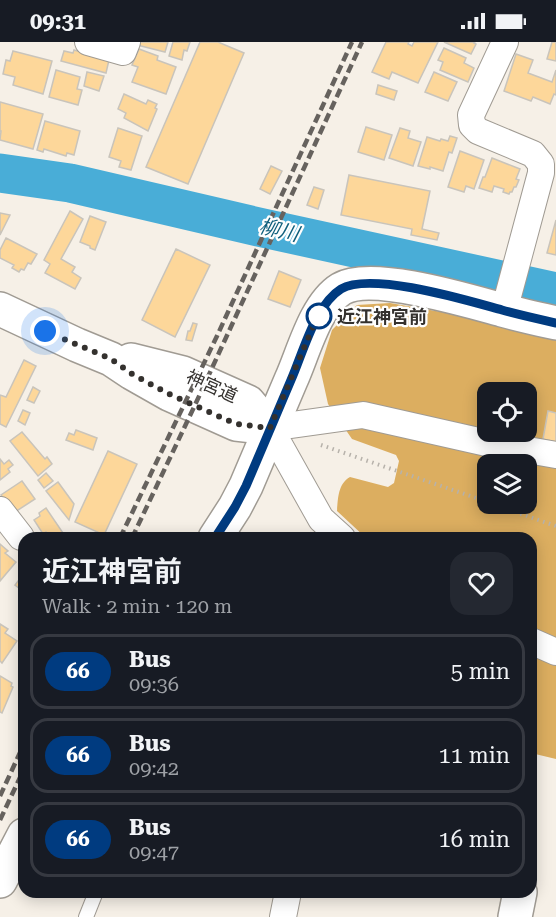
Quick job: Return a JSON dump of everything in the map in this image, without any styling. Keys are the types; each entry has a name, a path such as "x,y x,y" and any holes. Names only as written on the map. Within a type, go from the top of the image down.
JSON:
{"main road":[{"path":"219,532 235,507 312,329 329,300 342,289 357,284 377,283 401,286 479,303 506,304 556,323"},
{"name":"神宮道","path":"0,309 111,359 132,360 189,376 248,402 270,428"},
{"path":"0,881 18,846"},
{"path":"515,917 519,898"}],"street":[{"path":"88,42 123,52 127,42"},
{"path":"505,42 471,115 472,125 478,131 533,154 549,166 541,173 506,304"},
{"path":"335,532 321,519 270,428 363,415 487,443 556,455"},
{"path":"0,510 18,533"},
{"path":"537,644 556,652"},
{"path":"284,917 287,898"}],"lane":[{"path":"86,917 94,898"}],"path":[{"path":"314,443 477,498"},
{"path":"521,514 556,526"}],"shaded area":[{"path":"390,303 556,332 556,759 537,754 537,532 360,532 337,511 339,492 343,483 350,477 388,487 394,483 399,461 396,455 352,439 328,404 320,368 332,330 357,305"}],"building":[{"path":"138,42 168,42 165,52 137,45"},
{"path":"173,42 190,42 187,51 184,50 182,60 169,56"},
{"path":"200,42 218,42 244,53 188,184 146,167"},
{"path":"386,42 409,42 408,44 412,46 414,42 438,42 418,83 392,72 389,79 372,72"},
{"path":"444,42 475,42 476,44 471,54"},
{"path":"552,42 556,42 556,61 547,59"},
{"path":"444,48 466,58 464,63 474,68 468,82 440,70 443,62 438,60"},
{"path":"139,49 158,56 157,60 176,67 166,94 132,82 138,67 132,65"},
{"path":"74,50 109,60 106,73 61,61 64,51 73,53"},
{"path":"13,51 52,61 43,94 13,85 15,77 3,74 6,60 10,61"},
{"path":"516,54 533,60 528,73 552,82 556,70 556,95 554,94 550,104 533,97 531,101 504,91"},
{"path":"56,70 80,77 77,89 82,90 78,105 49,97"},
{"path":"87,72 104,76 99,91 84,86"},
{"path":"434,72 457,82 448,101 425,92"},
{"path":"378,85 397,91 394,100 376,94"},
{"path":"124,94 146,104 148,100 157,104 148,131 124,118 126,113 118,109"},
{"path":"0,102 43,114 33,149 0,140"},
{"path":"45,121 80,131 74,155 67,153 66,156 44,149 43,152 37,150"},
{"path":"366,127 392,135 384,160 358,152"},
{"path":"118,128 142,136 131,170 119,167 121,161 109,157"},
{"path":"400,128 410,131 408,138 421,142 413,166 389,158"},
{"path":"450,136 457,138 452,153 449,152 443,171 418,166 427,137 448,141"},
{"path":"460,151 484,160 474,189 466,186 464,192 448,187"},
{"path":"492,158 520,169 516,187 509,194 503,192 504,189 494,186 492,192 479,188"},
{"path":"271,166 282,171 270,194 260,189"},
{"path":"349,175 430,191 422,229 439,233 437,240 411,235 412,229 341,215"},
{"path":"314,187 324,190 318,209 307,205"},
{"path":"70,211 83,219 61,259 75,267 72,272 81,278 75,289 45,273 50,264 44,260"},
{"path":"0,213 10,215 0,235"},
{"path":"90,216 106,222 95,250 80,242"},
{"path":"556,220 556,255 547,253"},
{"path":"6,238 37,254 24,270 21,269 19,272 12,268 14,265 0,258 0,250"},
{"path":"176,249 210,265 175,337 142,320"},
{"path":"279,271 301,280 290,307 268,299"},
{"path":"193,323 197,324 192,341 186,340 188,331"},
{"path":"24,360 36,366 6,427 0,424 0,395 6,397"},
{"path":"33,387 40,391 34,403 27,400"},
{"path":"23,410 30,413 25,425 18,421"},
{"path":"548,411 556,413 556,442 543,439"},
{"path":"76,430 97,438 93,450 66,440 69,433 74,435"},
{"path":"22,432 52,464 38,476 10,441"},
{"path":"108,451 137,464 105,532 97,532 75,522"},
{"path":"0,459 4,464 9,460 13,465 8,469 10,472 0,480"},
{"path":"46,473 53,481 44,488 38,480"},
{"path":"22,481 35,499 15,512 1,495"},
{"path":"58,482 74,504 69,520 46,491"},
{"path":"46,508 62,532 42,532 34,520 40,516 39,513"},
{"path":"0,544 8,551 5,553 16,562 0,581"},
{"path":"0,624 8,629 5,633 17,641 2,663 0,661"},
{"path":"0,676 12,683 13,687 2,713 0,712"}],"waterway":[{"name":"柳川","path":"0,173 70,183 556,292"}],"railway":[{"path":"123,532 217,336 352,42"},
{"path":"135,532 362,42"},
{"path":"0,796 18,757"},
{"path":"0,820 18,782"}],"bus line":[{"name":"66","path":"219,532 246,486 312,329 329,300 342,289 357,284 377,283 401,286 556,323"}],"place":[{"name":"近江神宮前","path":"319,316"}],"route":[{"path":"45,331 111,359 132,374 169,394 236,424 270,428 321,312 319,316"}]}
